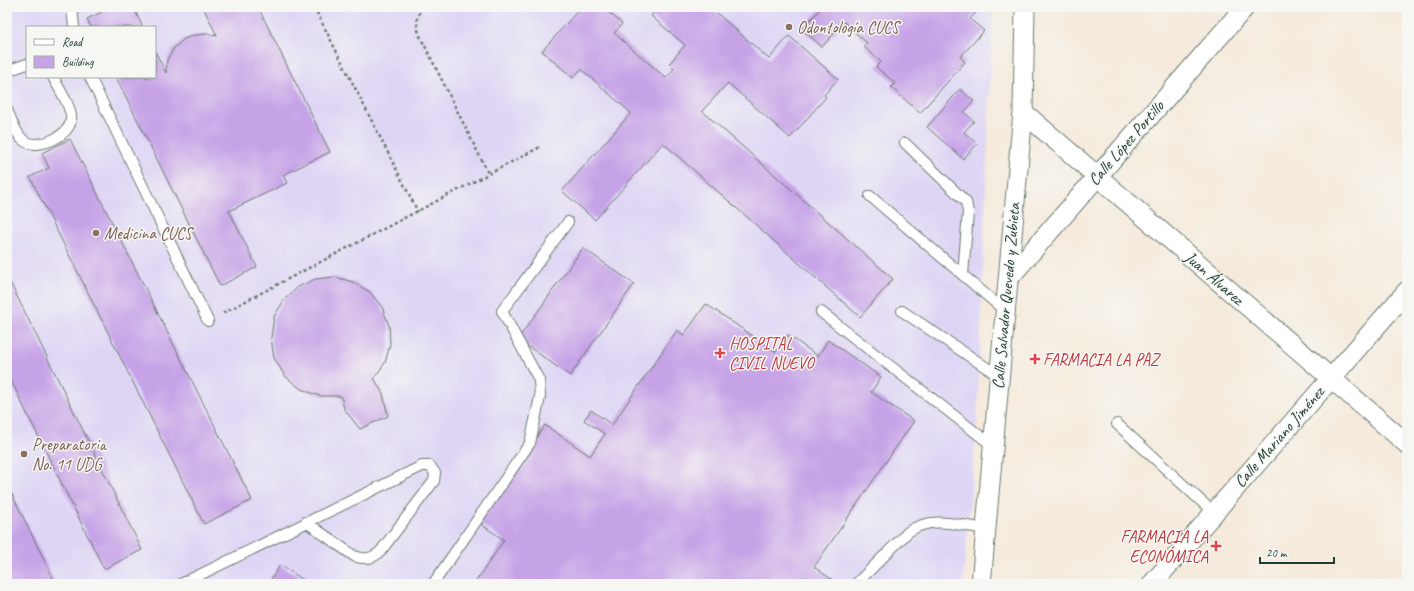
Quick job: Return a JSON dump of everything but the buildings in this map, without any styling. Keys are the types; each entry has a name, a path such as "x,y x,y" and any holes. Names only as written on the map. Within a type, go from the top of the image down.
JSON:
{"street":[{"name":"Calle Salvador Quevedo y Zubieta","path":"981,584 1023,112 1025,7"},
{"name":"Calle López Portillo","path":"1008,279 1245,7"},
{"name":"Juan Álvarez","path":"1023,112 1407,444"},
{"name":"Calle Mariano Jiménez","path":"1152,584 1407,291"}],"lane":[{"path":"72,7 74,26"},
{"path":"7,71 26,64"},
{"path":"7,110 18,134 25,142 34,145 43,143 61,134 68,128 72,119 70,110 54,78"},
{"path":"90,78 208,321"},
{"path":"905,143 966,202 968,212 963,275"},
{"path":"870,196 1005,311"},
{"path":"433,584 530,443 540,397 538,380 502,311 568,222"},
{"path":"902,311 999,376"},
{"path":"821,312 993,446"},
{"path":"1117,424 1214,513"},
{"path":"181,584 306,522 422,466 430,466 435,473 434,481 380,552 373,558 364,560 354,556 306,522"},
{"path":"856,584 908,532 917,526 938,522 986,529"}],"path":[{"path":"314,7 418,212"},
{"path":"423,7 416,23 419,34 489,175"},
{"path":"208,321 540,147"}],"shaded area":[{"path":"7,7 993,7 977,421 963,584 7,584"}],"place":[{"name":"Odontología CUCS","path":"789,27"},
{"name":"Medicina CUCS","path":"96,233"},
{"name":"HOSPITAL CIVIL NUEVO","path":"720,353"},
{"name":"FARMACIA LA PAZ","path":"1035,359"},
{"name":"Preparatoria No. 11 UDG","path":"24,454"},
{"name":"FARMACIA LA ECONÓMICA","path":"1216,546"}]}
